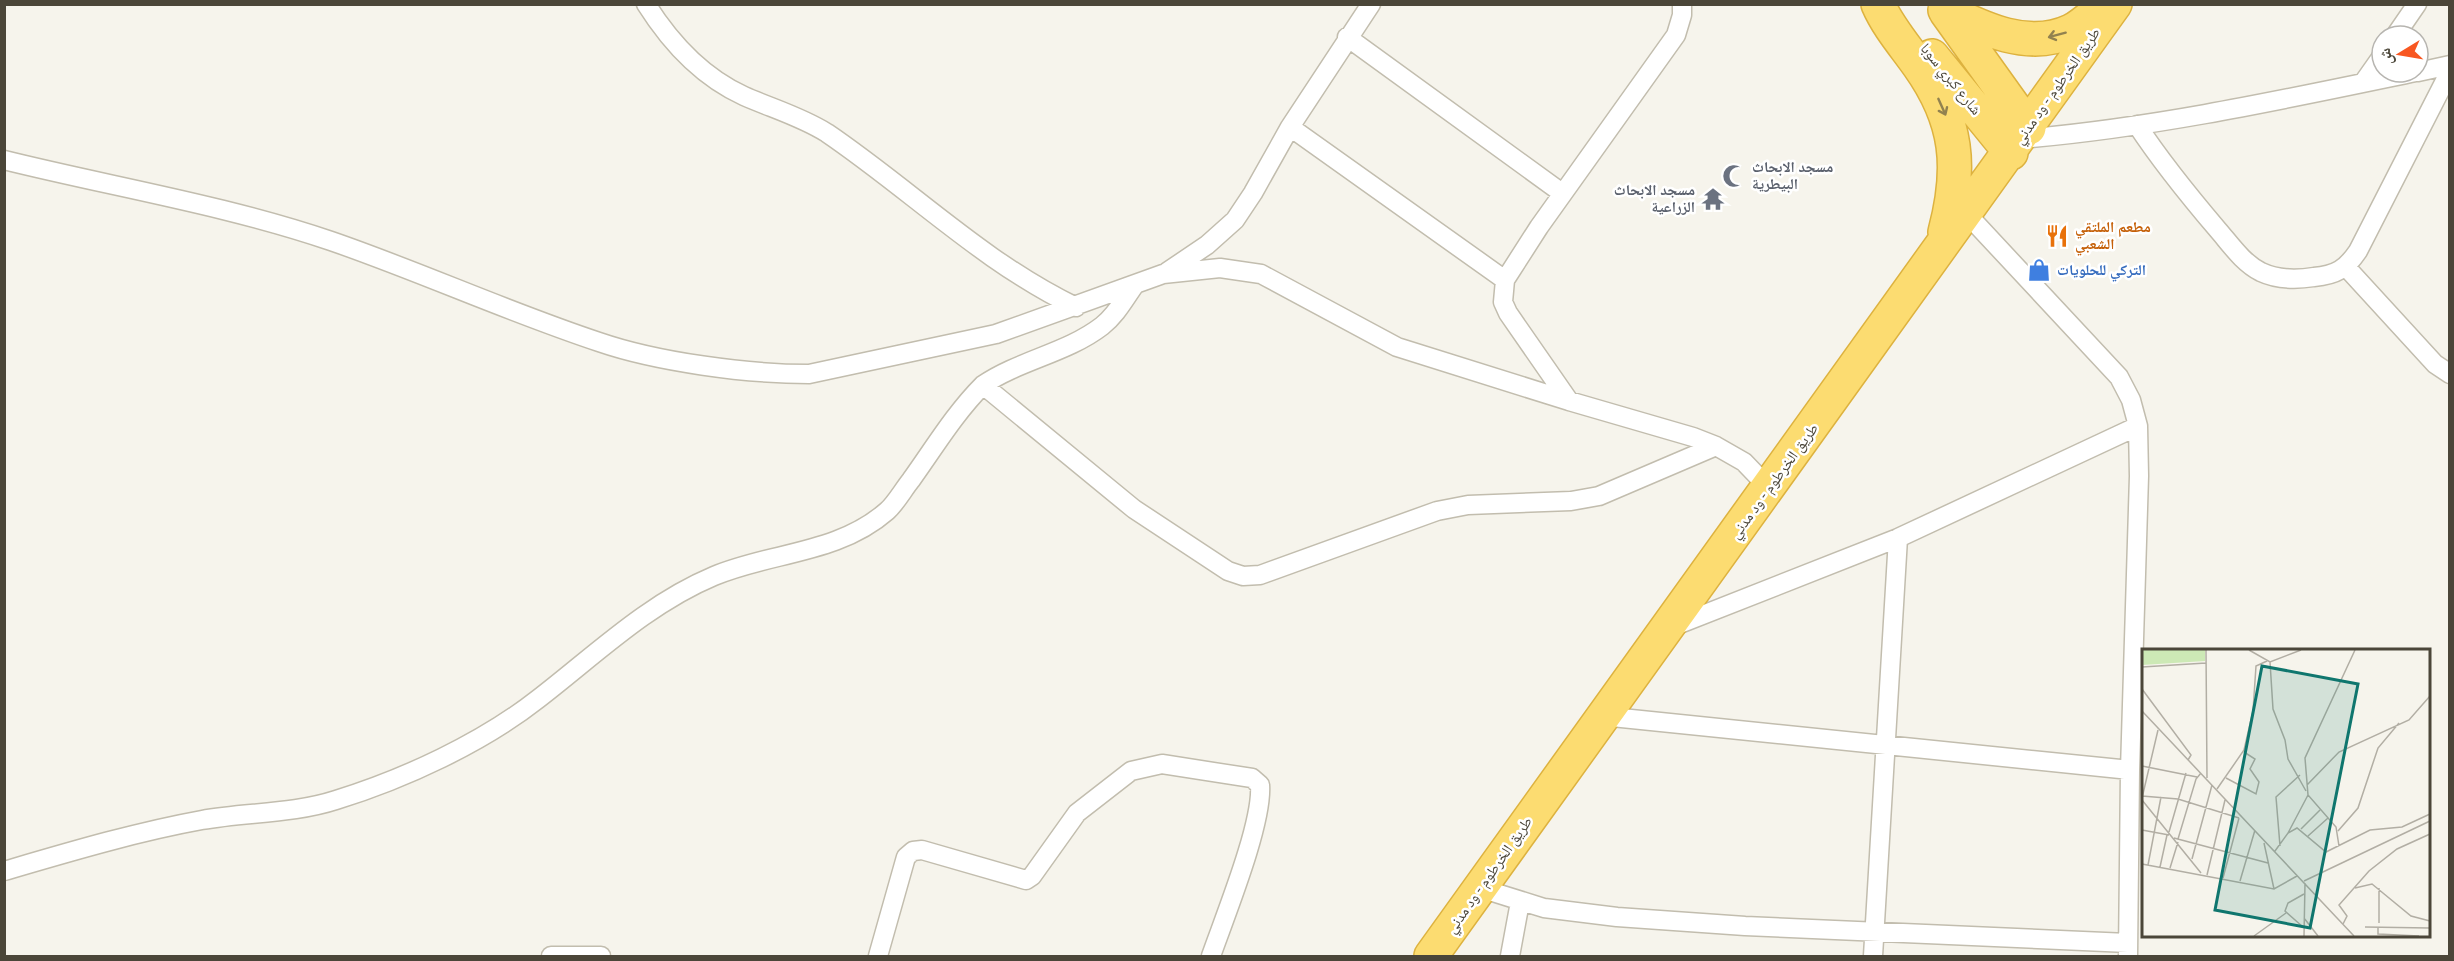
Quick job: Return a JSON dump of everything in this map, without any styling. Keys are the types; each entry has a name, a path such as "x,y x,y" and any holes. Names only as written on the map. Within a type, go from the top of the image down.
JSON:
{"highway":[{"path":"1878,4 1923,72 1951,130 1957,162 1956,177 1939,252"},
{"name":"شارع كبري سوبا","path":"1892,4 2020,140"},
{"path":"1943,8 1977,26 1999,33 2040,39 2072,31 2106,4"},
{"name":"طريق الخرطوم - ود مدني","path":"1431,957 1664,630 2020,140 2115,4"},
{"path":"1943,8 2020,140"}],"street":[{"path":"646,4 671,40 705,72 741,95 827,133 1005,267 1037,288 1076,307"},
{"path":"4,160 233,212 330,241 599,342 664,358 779,374 809,374 922,352 996,334 1163,274 1215,239 1235,220 1290,127 1347,37 1371,4"},
{"path":"1569,401 1508,313 1503,302 1505,280 1562,193 1676,35 1683,4"},
{"path":"2403,24 2417,4"},
{"path":"1347,37 1562,193"},
{"path":"2430,69 2450,65"},
{"path":"2137,125 2170,174 2246,262 2268,275 2293,280 2330,275 2347,268 2358,250 2450,71"},
{"path":"2363,83 2370,73"},
{"path":"2020,140 2085,134 2370,82"},
{"path":"1290,127 1505,280"},
{"path":"1480,888 1544,908 1617,916 2128,950 2130,770 2138,530 2138,426 2131,400 2114,370 1966,213"},
{"path":"1163,274 1220,268 1261,274 1397,347 1693,437 1744,462 1769,488"},
{"path":"2347,268 2435,363 2450,374"},
{"path":"4,871 140,832 204,819 302,808 324,803 400,777 505,722 639,618 671,598 732,568 828,544 859,532 889,510 982,385 1002,373 1092,333 1113,316 1134,286"},
{"path":"982,385 1134,509 1228,572 1243,576 1260,575 1437,511 1468,505 1571,501 1599,496 1716,447"},
{"path":"1664,630 1898,538 2138,426"},
{"path":"1873,957 1898,538"},
{"path":"1602,716 2130,770"},
{"path":"878,957 906,856 913,851 922,850 1026,880 1032,876 1077,813 1131,771 1162,764 1252,778 1260,785 1261,795 1250,841 1211,957"},
{"path":"1510,957 1520,902"},
{"path":"551,957 601,957"}],"place":[{"name":"مسجد الابحاث البيطرية","path":"1734,176"},
{"name":"مسجد الابحاث الزراعية","path":"1713,199"},
{"name":"مطعم الملتقي الشعبي","path":"2057,236"},
{"name":"التركي للحلويات","path":"2039,270"}]}
